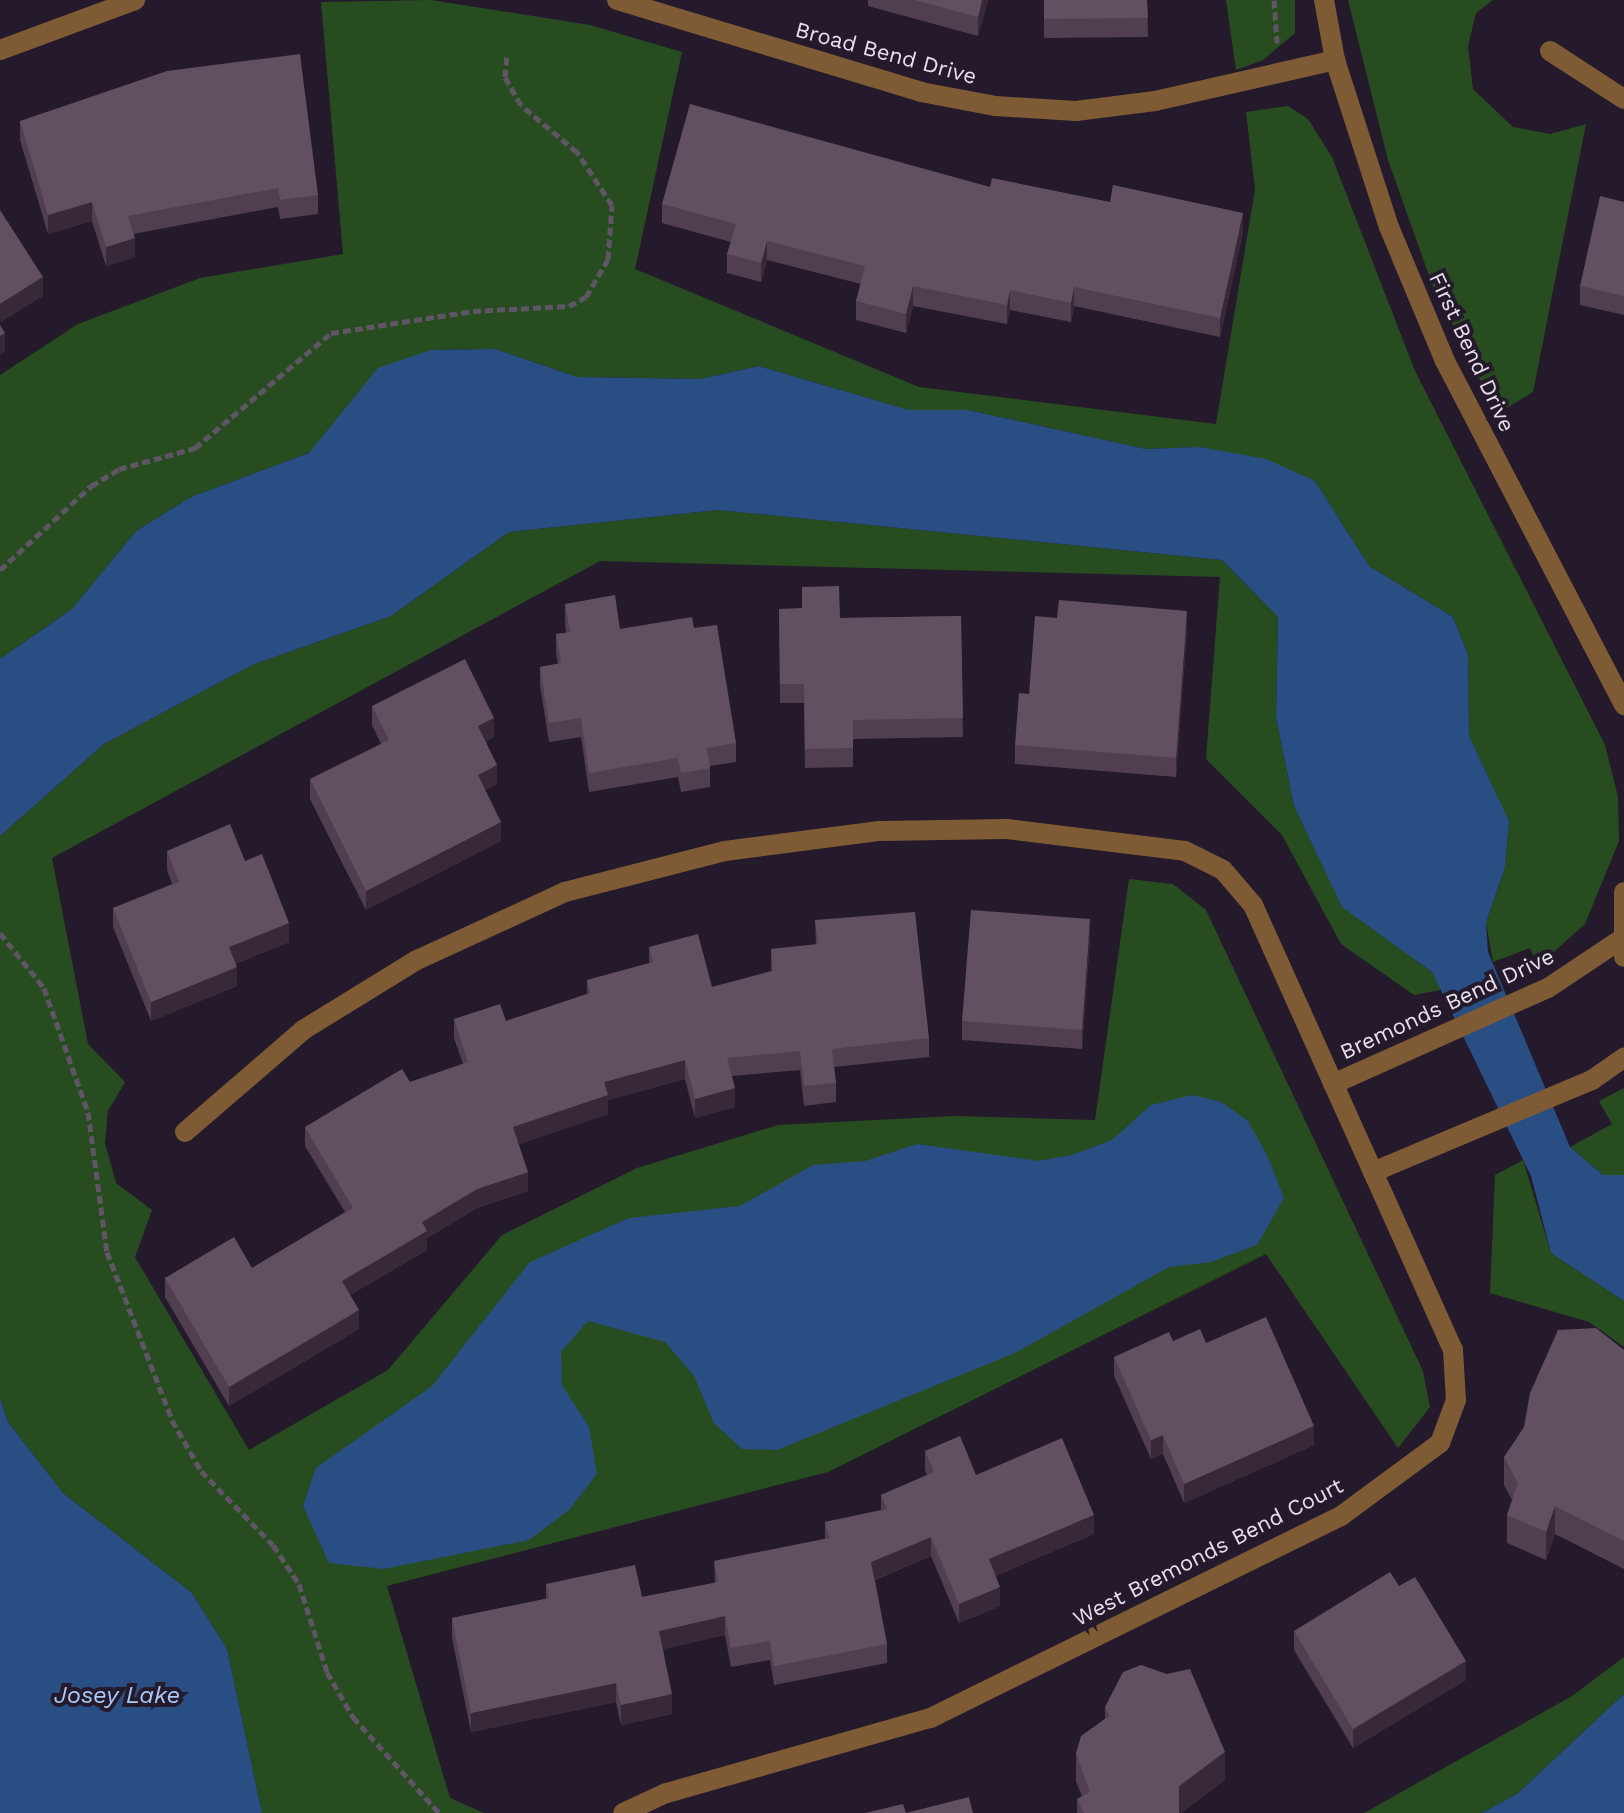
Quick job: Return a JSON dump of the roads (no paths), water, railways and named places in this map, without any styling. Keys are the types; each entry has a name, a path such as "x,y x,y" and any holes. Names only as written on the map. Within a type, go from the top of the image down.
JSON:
{"street":[{"path":"0,50 135,0"},
{"name":"Broad Bend Drive","path":"617,0 921,92 995,106 1076,111 1155,101 1335,60"},
{"name":"First Bend Drive","path":"1324,0 1335,60 1389,227 1445,361 1624,705"},
{"path":"1550,51 1624,99"},
{"name":"West Bremonds Bend Court","path":"185,1132 316,1022 417,960 565,892 725,851 880,831 1007,829 1185,851 1223,870 1253,905 1453,1350 1456,1400 1440,1443 1341,1516 930,1718 666,1793 623,1813"},
{"path":"1622,948 1624,892"},
{"name":"Bremonds Bend Drive","path":"1333,1084 1548,988 1622,948"},
{"path":"1373,1172 1592,1080 1624,1058"}],"water":[{"path":"495,349 577,377 701,379 759,366 909,410 968,410 1146,449 1200,447 1266,459 1315,481 1369,566 1453,617 1468,655 1469,736 1509,821 1505,867 1486,923 1488,952 1570,1147 1603,1175 1624,1175 1624,1301 1551,1253 1531,1176 1432,972 1342,907 1294,806 1276,717 1278,617 1222,560 718,510 509,532 391,616 252,665 104,744 0,836 0,659 72,609 136,531 191,497 309,453 378,368 431,350"},
{"path":"1192,1095 1221,1102 1248,1121 1267,1155 1284,1198 1257,1245 1211,1262 1169,1267 1015,1353 777,1450 742,1449 714,1423 694,1376 665,1342 588,1321 561,1352 562,1385 589,1427 597,1474 569,1510 529,1540 384,1569 329,1563 303,1506 316,1468 432,1386 530,1262 629,1218 740,1206 813,1165 865,1161 917,1144 1039,1161 1072,1155 1112,1140 1151,1105"},
{"name":"Josey Lake","path":"0,1398 8,1422 63,1493 192,1593 227,1649 262,1813 0,1813"},
{"path":"1624,1694 1624,1813 1482,1813 1517,1794"}]}
